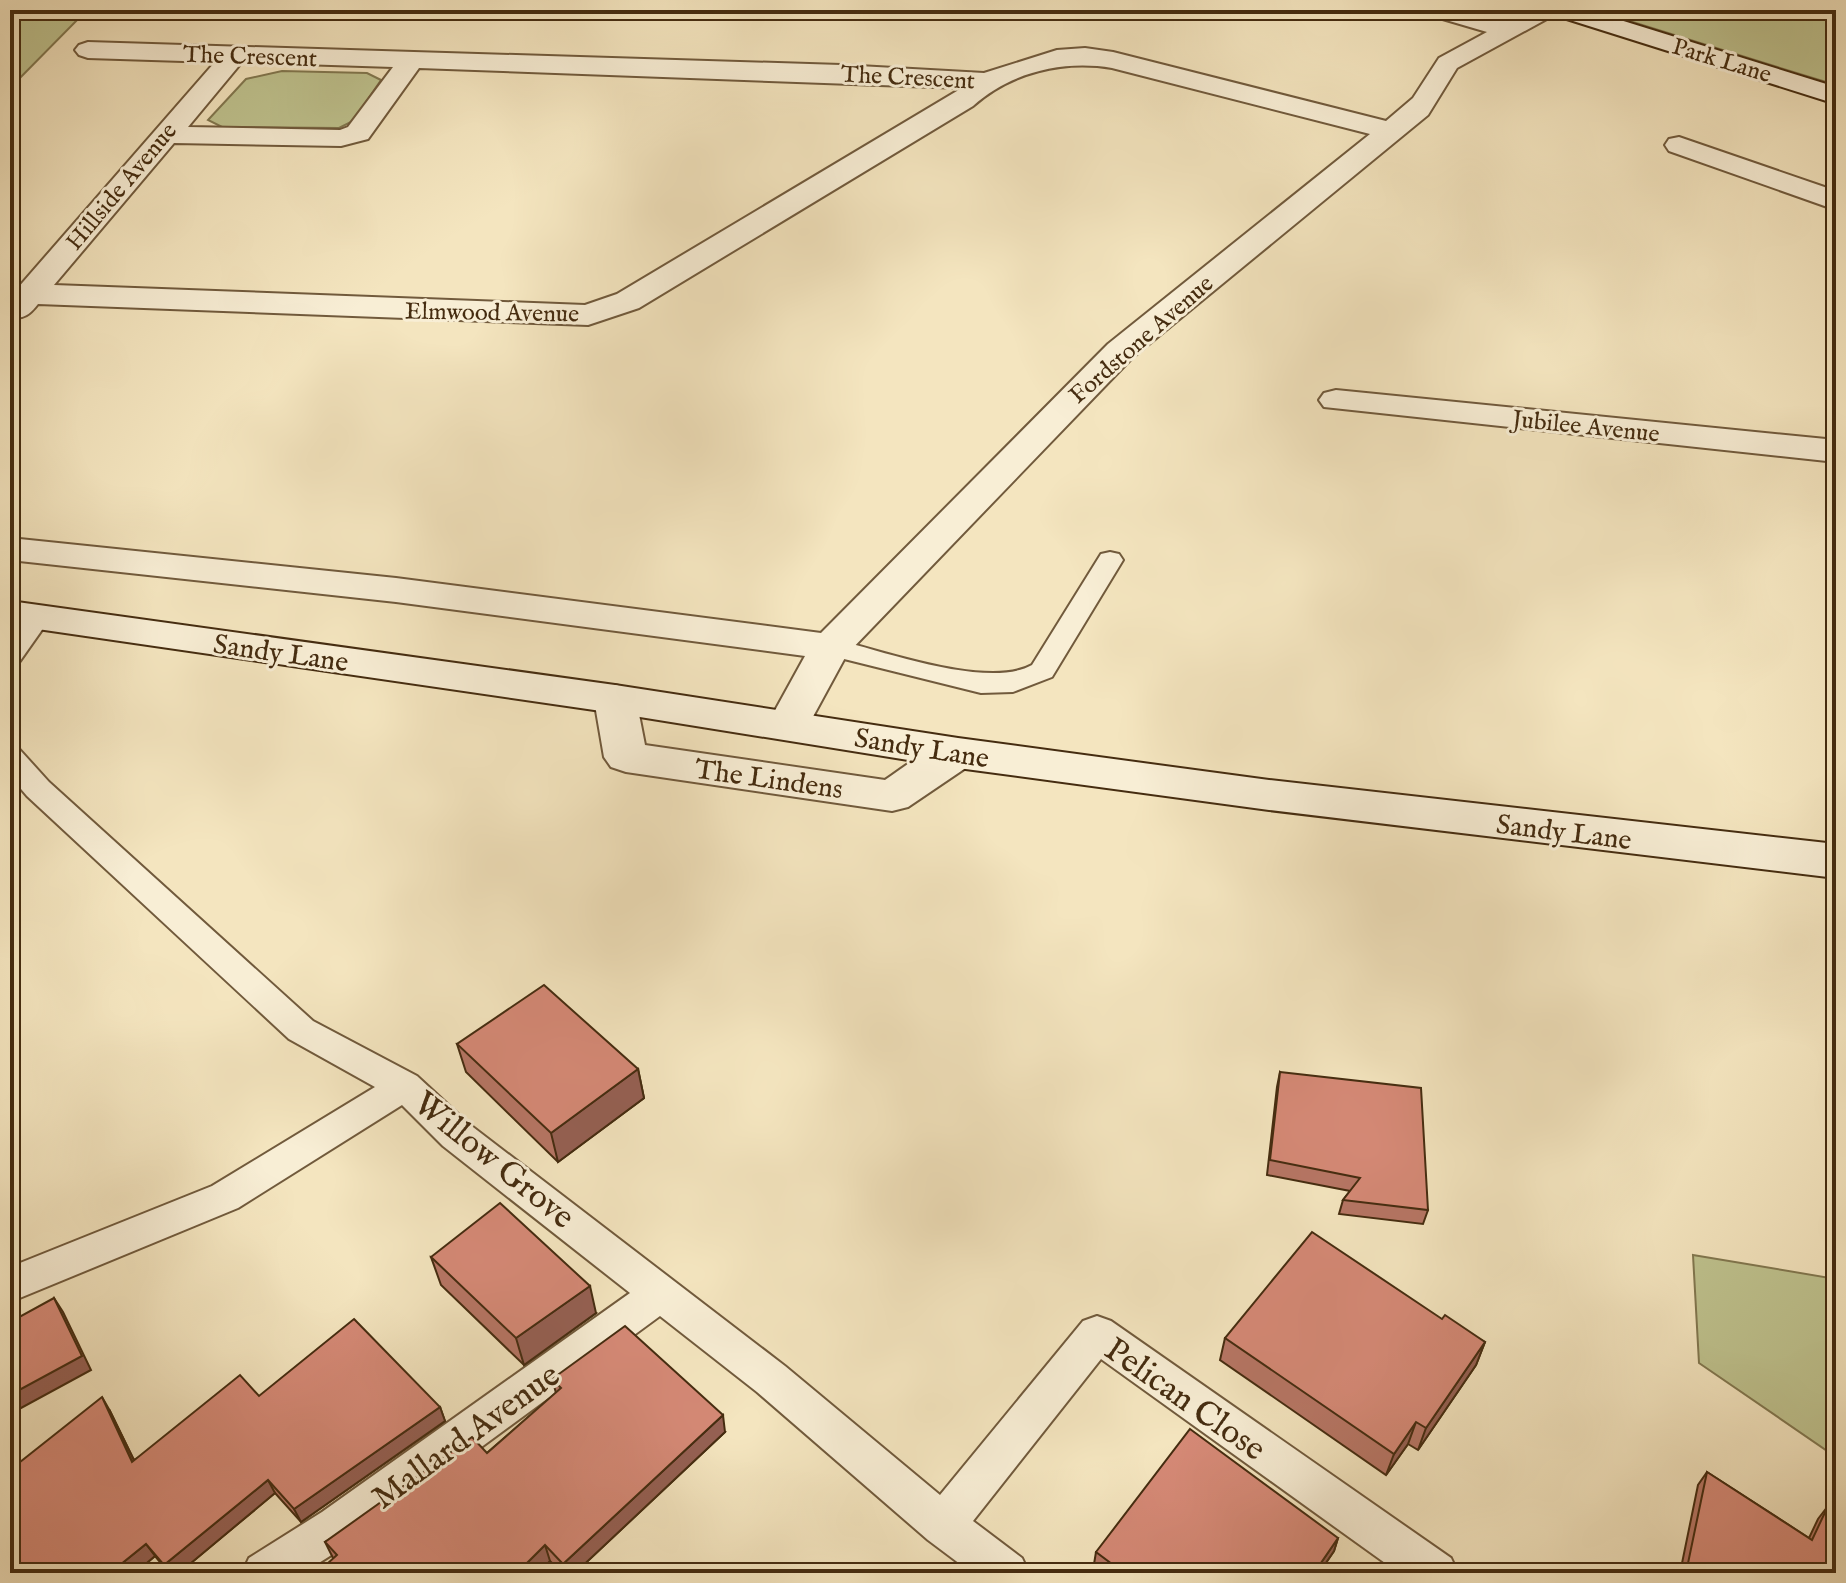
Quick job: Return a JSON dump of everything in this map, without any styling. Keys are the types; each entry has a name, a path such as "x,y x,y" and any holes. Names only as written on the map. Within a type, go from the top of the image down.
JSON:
{"street":[{"path":"1438,10 1508,30"},
{"name":"Fordstone Avenue","path":"788,725 830,647 1120,351 1391,131 1432,93 1448,63 1545,10"},
{"name":"Park Lane","path":"1563,10 1836,96"},
{"name":"The Crescent","path":"88,50 910,75 986,81 1057,58 1085,56 1113,60 1391,131"},
{"name":"Hillside Avenue","path":"20,305 234,56"},
{"path":"164,135 341,138 358,133 412,60"},
{"name":"Elmwood Avenue","path":"20,305 588,315 628,301 964,100 986,81"},
{"path":"1679,145 1835,201"},
{"path":"1801,222 1835,201"},
{"name":"Jubilee Avenue","path":"1336,400 1836,451"},
{"path":"10,549 396,590 830,647"},
{"name":"Sandy Lane","path":"24,615 615,699 958,753 1269,795 1836,861"},
{"name":"The Lindens","path":"615,699 626,757 892,796 958,753"}],"lane":[{"path":"830,647 981,684 1004,685 1028,680 1042,671 1110,560"},
{"path":"10,655 24,615"},
{"name":"Willow Grove","path":"10,757 38,789 301,1030 405,1086 456,1135 771,1379 988,1567"},
{"path":"10,1285 225,1197 405,1086"},
{"name":"Mallard Avenue","path":"264,1573 337,1527 662,1292"},
{"name":"Pelican Close","path":"943,1525 1097,1334 1436,1573"}],"green space":[{"path":"10,10 87,10 10,88"},
{"path":"1594,10 1836,10 1836,85 1803,75"},
{"path":"282,71 367,73 381,80 353,121 339,128 222,127 208,120 246,79"},
{"path":"1693,1255 1836,1279 1836,1457 1699,1363"}],"building":[{"path":"544,985 638,1069 551,1133 457,1044"},
{"path":"1280,1072 1421,1088 1428,1210 1343,1200 1360,1178 1270,1160"},
{"path":"500,1203 590,1286 516,1338 431,1257"},
{"path":"1312,1232 1442,1319 1445,1315 1485,1342 1426,1428 1416,1422 1394,1454 1225,1338"},
{"path":"54,1298 82,1356 10,1395 10,1322"},
{"path":"354,1319 440,1407 294,1509 268,1480 164,1565 146,1544 110,1573 10,1573 10,1470 102,1397 132,1462 240,1375 259,1396"},
{"path":"625,1326 723,1415 563,1564 545,1545 517,1573 317,1573 337,1555 325,1542 472,1437 487,1453 561,1388 552,1379"},
{"path":"1190,1429 1338,1538 1314,1573 1124,1573 1096,1552"},
{"path":"1707,1472 1812,1540 1828,1506 1836,1511 1836,1573 1694,1573 1687,1568"}]}
